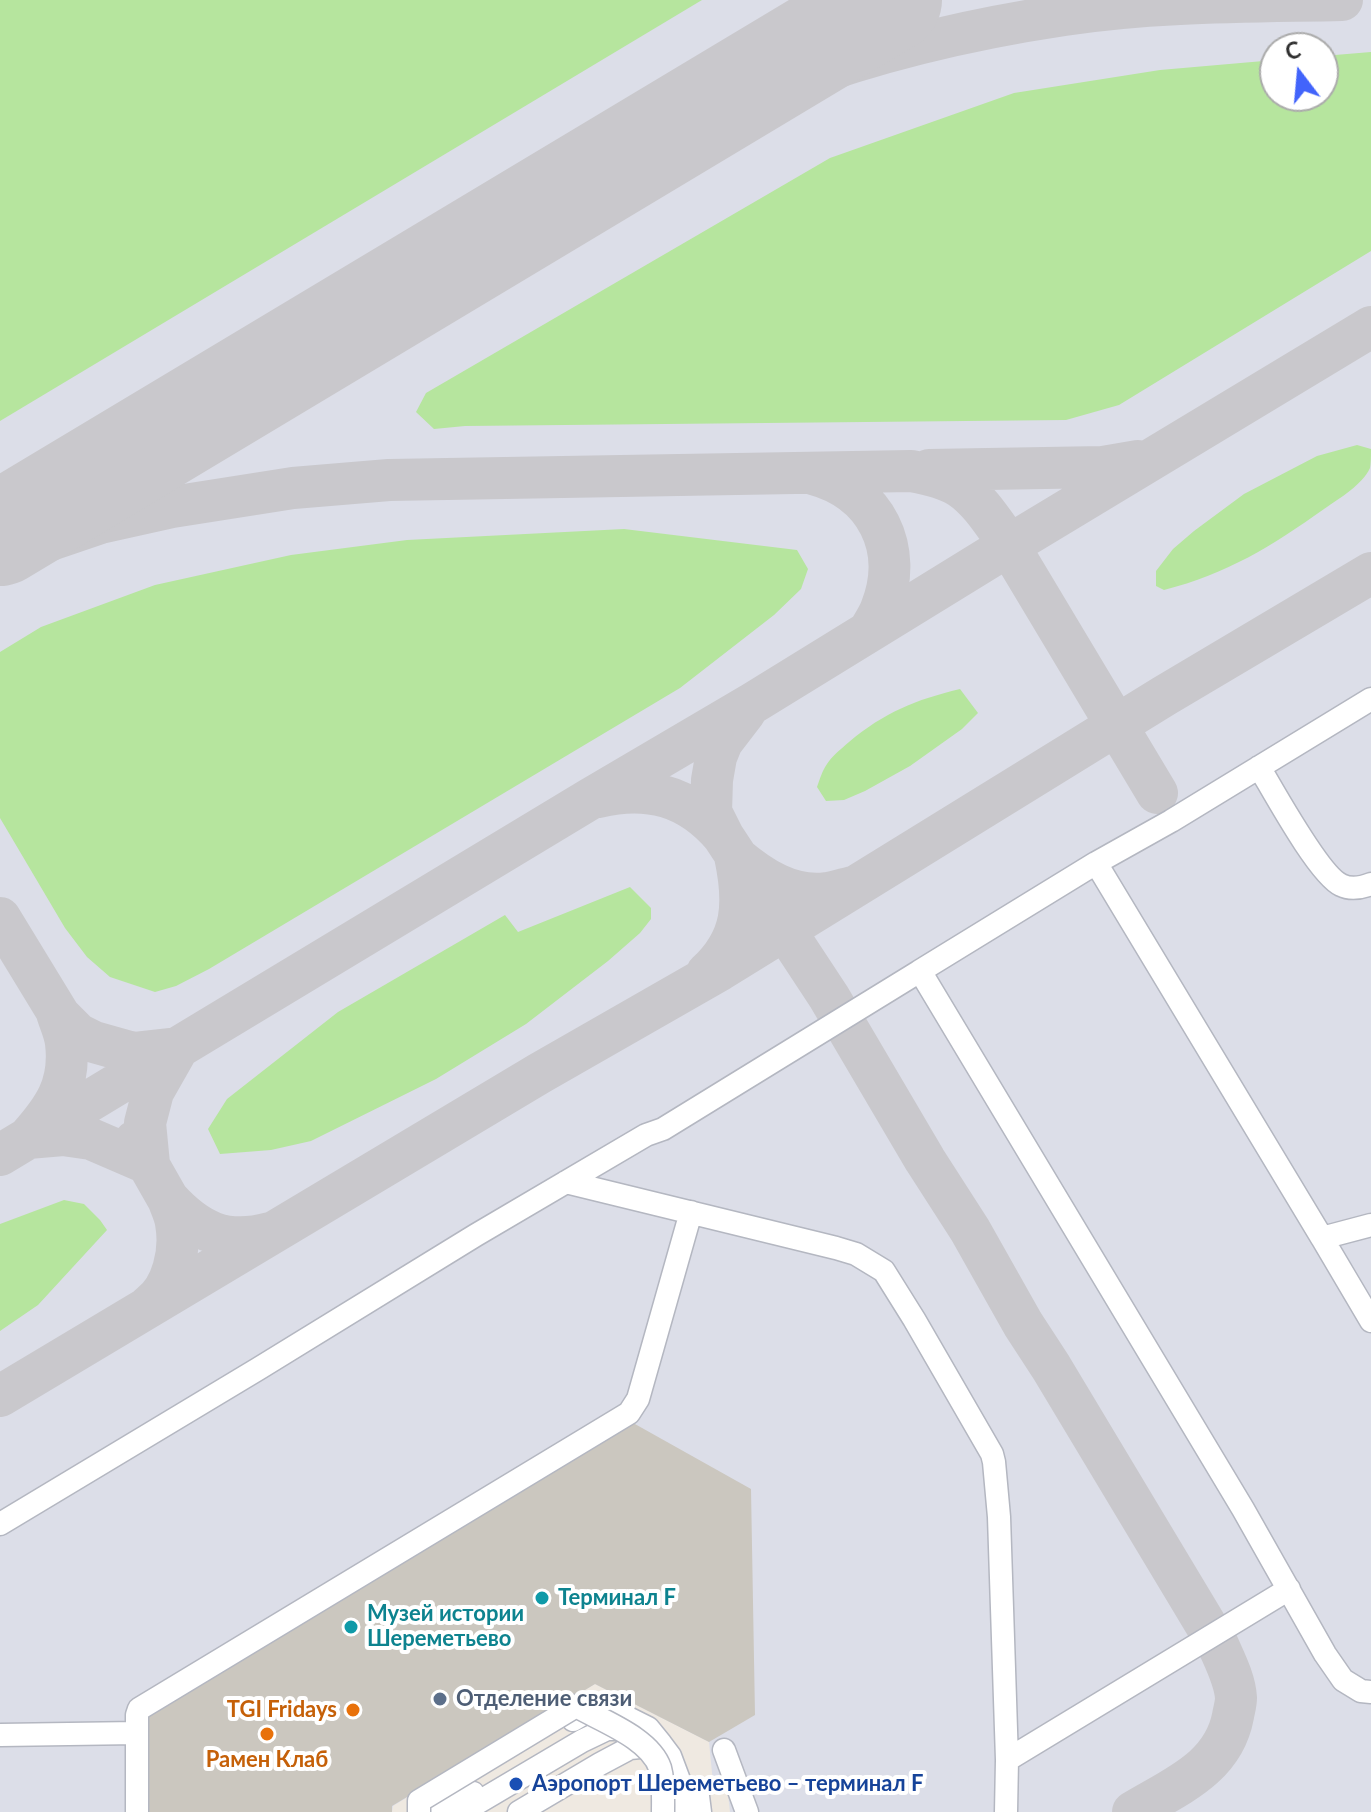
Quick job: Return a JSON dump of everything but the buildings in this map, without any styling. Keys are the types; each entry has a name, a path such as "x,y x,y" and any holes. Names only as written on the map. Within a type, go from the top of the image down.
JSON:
{"street":[{"path":"0,1524 476,1235 646,1135 663,1129 1096,863 1371,699"},
{"path":"1259,767 1322,869 1342,885 1355,889 1371,884"},
{"path":"1096,863 1371,1321"},
{"path":"920,971 1100,1269 1325,1654 1343,1680 1361,1691 1371,1692"},
{"path":"566,1182 856,1254 884,1271 994,1462 999,1517 1006,1812"},
{"path":"137,1812 138,1712 143,1706 629,1413 638,1399 691,1212"},
{"path":"1322,1238 1371,1225"},
{"path":"1007,1760 1289,1589"},
{"path":"431,1812 432,1806 600,1704 648,1728 652,1753 661,1771 663,1812"},
{"path":"419,1812 419,1801 576,1706 670,1756 681,1793 693,1807"},
{"path":"441,1812 597,1718"},
{"path":"462,1812 607,1729 641,1731 650,1743"},
{"path":"0,1735 137,1733"},
{"path":"487,1812 602,1744 623,1738 650,1743"},
{"path":"519,1812 630,1748 650,1743"},
{"path":"724,1750 747,1812"}],"shaded area":[{"path":"0,0 1371,0 1371,1812 730,1812 728,1794 713,1783 709,1742 595,1684 393,1806 392,1812 0,1812"}],"green space":[{"path":"0,0 702,0 0,421"},
{"path":"1371,52 1371,251 1119,405 1066,420 465,426 434,429 416,412 426,393 830,158 1014,93 1160,70 1259,61 1259,112 1339,112 1339,55"},
{"path":"1357,445 1371,449 1370,468 1362,480 1343,496 1286,535 1229,567 1164,590 1156,586 1156,571 1173,549 1244,494 1317,456"},
{"path":"624,529 797,550 808,569 801,589 774,615 680,688 176,986 155,992 110,977 87,957 65,928 0,818 0,652 41,627 155,585 291,555 407,540"},
{"path":"960,689 978,713 962,729 910,766 865,791 844,800 826,801 817,787 821,775 832,758 849,742 901,708"},
{"path":"630,887 651,908 651,919 608,961 526,1024 436,1079 311,1141 271,1150 220,1154 208,1129 227,1099 338,1012 505,915 518,932"},
{"path":"64,1200 84,1204 107,1230 38,1305 0,1331 0,1224"}],"taxiway":[{"path":"649,145 788,84 855,61 959,34 1099,10 1203,3 1342,0"},
{"path":"0,1155 1371,327"},
{"path":"929,470 1103,467 1138,461"},
{"path":"0,557 100,523 172,507 293,488 389,480 917,472 960,487 989,516 1157,793"},
{"path":"813,474 835,482 869,508 887,544 888,586 880,612 869,631"},
{"path":"0,1396 540,1073 720,970 1164,696 1371,573"},
{"path":"723,836 711,812 716,757 722,742 745,712"},
{"path":"598,797 634,792 666,797 696,811 723,836 829,997 1218,1645 1232,1678 1236,1698 1228,1734 1219,1750 1195,1774 1133,1812"},
{"path":"707,973 728,947 739,919 740,889 735,856 766,879 789,889 814,894 852,887"},
{"path":"0,918 72,1036"},
{"path":"57,1013 78,1034 94,1042 133,1053 178,1048 153,1092 145,1123 149,1164 91,1139 63,1135 28,1138 46,1117 63,1084 66,1043 57,1013"},
{"path":"135,1141 168,1199"},
{"path":"150,1305 170,1279 176,1257 176,1223 168,1199 190,1220 214,1233 240,1237 270,1233"}],"runway":[{"path":"0,534 890,0"}],"place":[{"name":"Терминал F","path":"542,1598"},
{"name":"Музей истории Шереметьево","path":"351,1627"},
{"name":"Отделение связи","path":"440,1699"},
{"name":"TGI Fridays","path":"353,1710"},
{"name":"Рамен Клаб","path":"267,1734"},
{"name":"Аэропорт Шереметьево – терминал F","path":"516,1784"}]}
